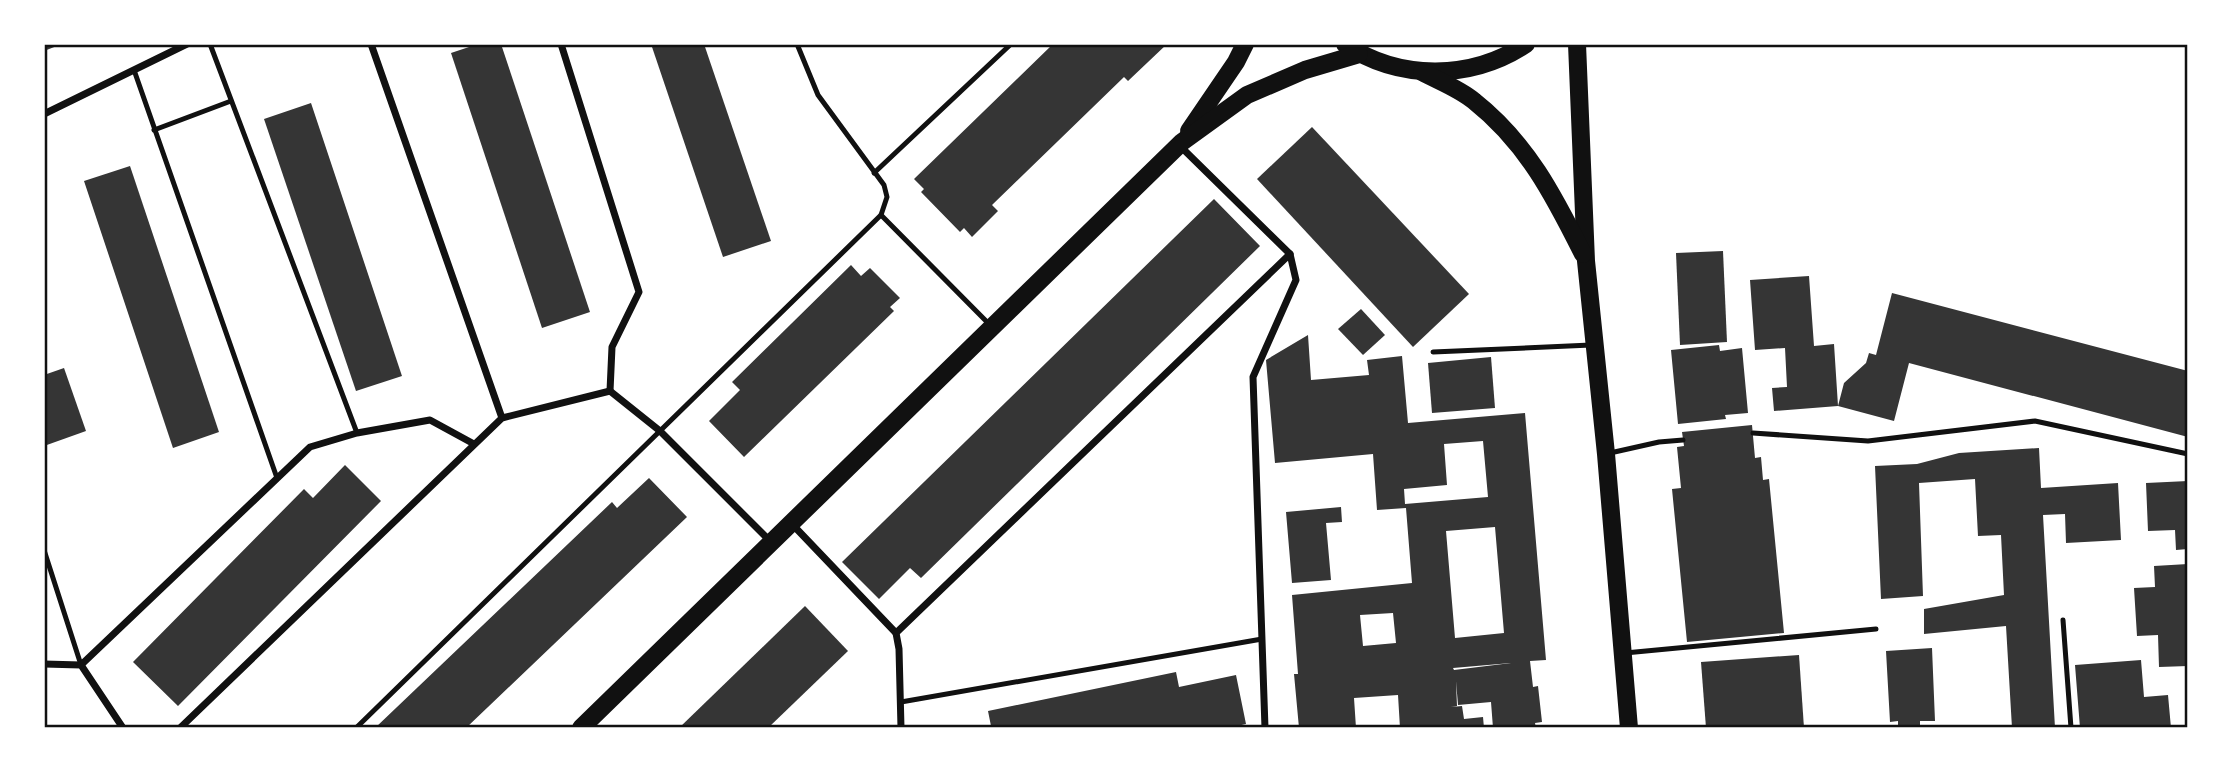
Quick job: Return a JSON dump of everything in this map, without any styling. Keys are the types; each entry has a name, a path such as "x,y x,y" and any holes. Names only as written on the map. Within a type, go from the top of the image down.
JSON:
{"main road":[{"path":"1180,144 1236,62 1245,44"},
{"path":"581,728 1180,144 1247,95 1352,49 1390,66 1422,72 1467,69 1509,55 1526,44"},
{"path":"1577,44 1586,261 1606,454 1629,728"},
{"path":"1422,72 1473,100 1512,137 1537,167 1555,196 1586,261"}],"street":[{"path":"44,114 187,44"},
{"path":"371,44 502,418"},
{"path":"561,44 639,292 612,347 610,391"},
{"path":"1180,144 1290,254 1296,280 1254,377 1265,728"},
{"path":"896,633 1290,254"},
{"path":"180,728 502,418 610,391"},
{"path":"610,391 660,431 771,543"},
{"path":"44,664 81,665 310,447 357,433 430,420 474,444"},
{"path":"790,523 896,633 899,649 901,728"},
{"path":"81,665 123,728"}],"lane":[{"path":"210,44 357,433"},
{"path":"356,728 881,215 887,197 884,185 818,95 797,44"},
{"path":"874,173 1011,44"},
{"path":"134,71 277,478"},
{"path":"155,130 232,101"},
{"path":"881,215 993,327"},
{"path":"1433,352 1594,344"},
{"path":"1752,433 1868,441 2035,421 2188,454"},
{"path":"1606,454 1659,442 1683,440"},
{"path":"44,550 81,665"},
{"path":"2063,620 2071,728"},
{"path":"1623,653 1876,629"},
{"path":"901,702 1262,639"}],"building":[{"path":"44,44 62,44 44,51"},
{"path":"478,44 501,44 590,312 542,328 451,53"},
{"path":"651,44 704,44 771,241 723,257"},
{"path":"1053,44 1167,44 1128,81 1124,77 992,205 998,211 972,237 964,228 960,232 921,192 924,189 914,179"},
{"path":"311,103 402,376 356,391 264,119"},
{"path":"1312,127 1469,294 1413,347 1257,179"},
{"path":"130,166 219,432 173,448 84,181"},
{"path":"1214,199 1260,246 921,578 910,568 879,599 842,562"},
{"path":"1723,251 1727,342 1680,345 1676,253"},
{"path":"851,265 861,276 870,268 900,298 890,307 894,311 744,457 709,421 740,390 732,382"},
{"path":"1809,276 1814,346 1834,344 1838,406 1774,411 1772,388 1787,387 1785,348 1755,350 1750,280"},
{"path":"1892,293 2188,371 2188,437 1909,363 1894,421 1838,406 1844,383 1866,363 1869,353 1876,355"},
{"path":"1361,309 1385,335 1363,355 1338,329"},
{"path":"1308,335 1311,380 1369,375 1367,360 1402,356 1408,423 1525,413 1546,660 1530,661 1533,687 1538,686 1542,722 1535,723 1536,728 1493,728 1491,702 1458,705 1456,681 1457,706 1451,707 1462,706 1464,719 1483,717 1484,728 1400,728 1398,695 1354,698 1356,728 1299,728 1294,674 1298,674 1292,595 1412,583 1406,508 1377,510 1373,454 1275,463 1266,360","holes":["1483,441 1488,497 1405,504 1404,489 1447,485 1444,444","1495,527 1504,633 1455,638 1446,531","1393,613 1396,643 1363,646 1360,615","1511,663 1454,670 1453,668"]},
{"path":"1719,345 1720,351 1742,348 1748,413 1725,415 1726,419 1678,424 1671,350"},
{"path":"1491,357 1495,408 1432,413 1428,363"},
{"path":"64,368 86,431 44,446 44,375"},
{"path":"1752,425 1755,458 1761,457 1763,480 1769,479 1784,633 1687,642 1672,489 1681,488 1677,447 1684,446 1682,432"},
{"path":"2039,448 2041,488 2118,483 2121,540 2066,543 2065,514 2043,515 2055,728 2012,728 2006,626 1924,634 1924,609 2004,595 2001,535 1978,536 1975,479 1919,483 1923,596 1881,599 1875,466 1917,464 1959,453"},
{"path":"345,465 381,501 178,706 133,662 304,489 313,498"},
{"path":"649,478 687,517 466,728 375,728 612,502 617,508"},
{"path":"2188,481 2188,549 2176,550 2175,530 2148,531 2146,483"},
{"path":"1341,507 1342,522 1326,523 1331,580 1292,583 1286,512"},
{"path":"2188,564 2188,666 2159,667 2158,635 2137,636 2134,588 2155,587 2154,566"},
{"path":"805,606 848,651 768,728 679,728"},
{"path":"1932,648 1935,721 1920,721 1920,728 1898,728 1898,721 1890,722 1886,651"},
{"path":"1799,655 1804,728 1706,728 1701,662"},
{"path":"2141,660 2144,697 2168,695 2171,728 2080,728 2075,665"},
{"path":"1176,672 1179,687 1236,675 1246,724 1228,728 986,728 991,726 988,711"},
{"path":"1890,725 1890,728 1859,728 1859,726"}]}
